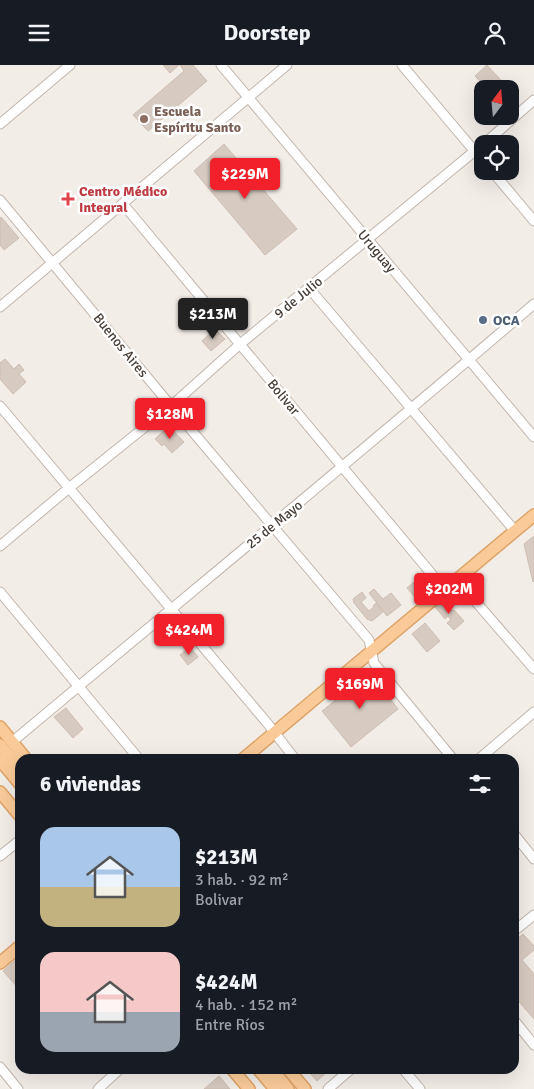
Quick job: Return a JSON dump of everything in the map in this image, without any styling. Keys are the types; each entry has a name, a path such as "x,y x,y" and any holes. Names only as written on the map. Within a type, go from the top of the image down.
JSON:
{"main road":[{"path":"249,754 534,515"},
{"path":"0,727 22,754"},
{"path":"0,745 15,763"},
{"path":"0,760 15,778"},
{"path":"0,792 15,810"},
{"path":"0,963 15,950"},
{"path":"236,1074 249,1089"},
{"path":"262,1074 275,1089"},
{"path":"276,1074 288,1089"},
{"path":"292,1074 305,1089"}],"street":[{"path":"0,124 70,65"},
{"name":"Uruguay","path":"221,65 534,437"},
{"path":"0,307 287,65"},
{"path":"402,65 474,151"},
{"name":"9 de Julio","path":"493,135 534,100"},
{"name":"9 de Julio","path":"0,546 171,406 239,345 474,153"},
{"path":"500,180 534,221"},
{"name":"Buenos Aires","path":"0,200 369,640 370,653 374,663 449,754"},
{"name":"Bolivar","path":"123,204 445,590"},
{"path":"309,288 515,531"},
{"name":"25 de Mayo","path":"12,742 534,304"},
{"path":"0,406 172,609 291,754"},
{"path":"457,580 534,669"},
{"path":"0,593 135,754"},
{"path":"485,754 534,712"},
{"path":"519,840 534,859"},
{"path":"0,857 15,844"},
{"path":"519,927 534,915"},
{"path":"519,1026 534,1045"},
{"path":"0,1067 18,1089"},
{"path":"98,1089 114,1074"},
{"path":"328,1089 345,1074"},
{"path":"407,1074 420,1089"}],"building":[{"path":"163,65 179,65 170,73"},
{"path":"180,65 193,65 207,81 148,131 133,115 184,71"},
{"path":"487,65 501,80 479,80 475,76"},
{"path":"224,144 297,229 265,255 194,171"},
{"path":"1,217 19,238 4,250 0,245"},
{"path":"215,329 225,339 211,351 202,341"},
{"path":"5,359 14,369 19,364 24,370 19,374 26,382 13,394 0,379 0,363"},
{"path":"169,426 184,442 172,453 164,444 162,446 155,439"},
{"path":"534,536 534,581 533,582 524,544"},
{"path":"414,582 421,591 414,596 407,588"},
{"path":"374,589 383,599 391,593 401,605 387,616 369,593"},
{"path":"362,592 366,598 361,602 369,611 376,603 383,612 372,621 367,619 354,603 353,599"},
{"path":"444,599 450,606 449,608 452,611 454,610 464,621 454,630 447,623 451,620 448,616 445,619 435,607"},
{"path":"425,623 440,641 427,652 412,634"},
{"path":"190,647 198,657 188,665 180,655"},
{"path":"370,673 398,709 351,747 322,711"},
{"path":"66,708 83,729 73,738 54,717"},
{"path":"523,934 534,946 534,950 522,960 534,974 534,1019 519,1002 519,938"},
{"path":"15,960 15,984 3,971"},
{"path":"311,1074 325,1074 317,1081"},
{"path":"219,1076 230,1089 204,1089"}],"place":[{"name":"Escuela Espíritu Santo","path":"144,119"},
{"name":"Centro Médico Integral","path":"68,199"},
{"name":"OCA","path":"483,320"}]}
